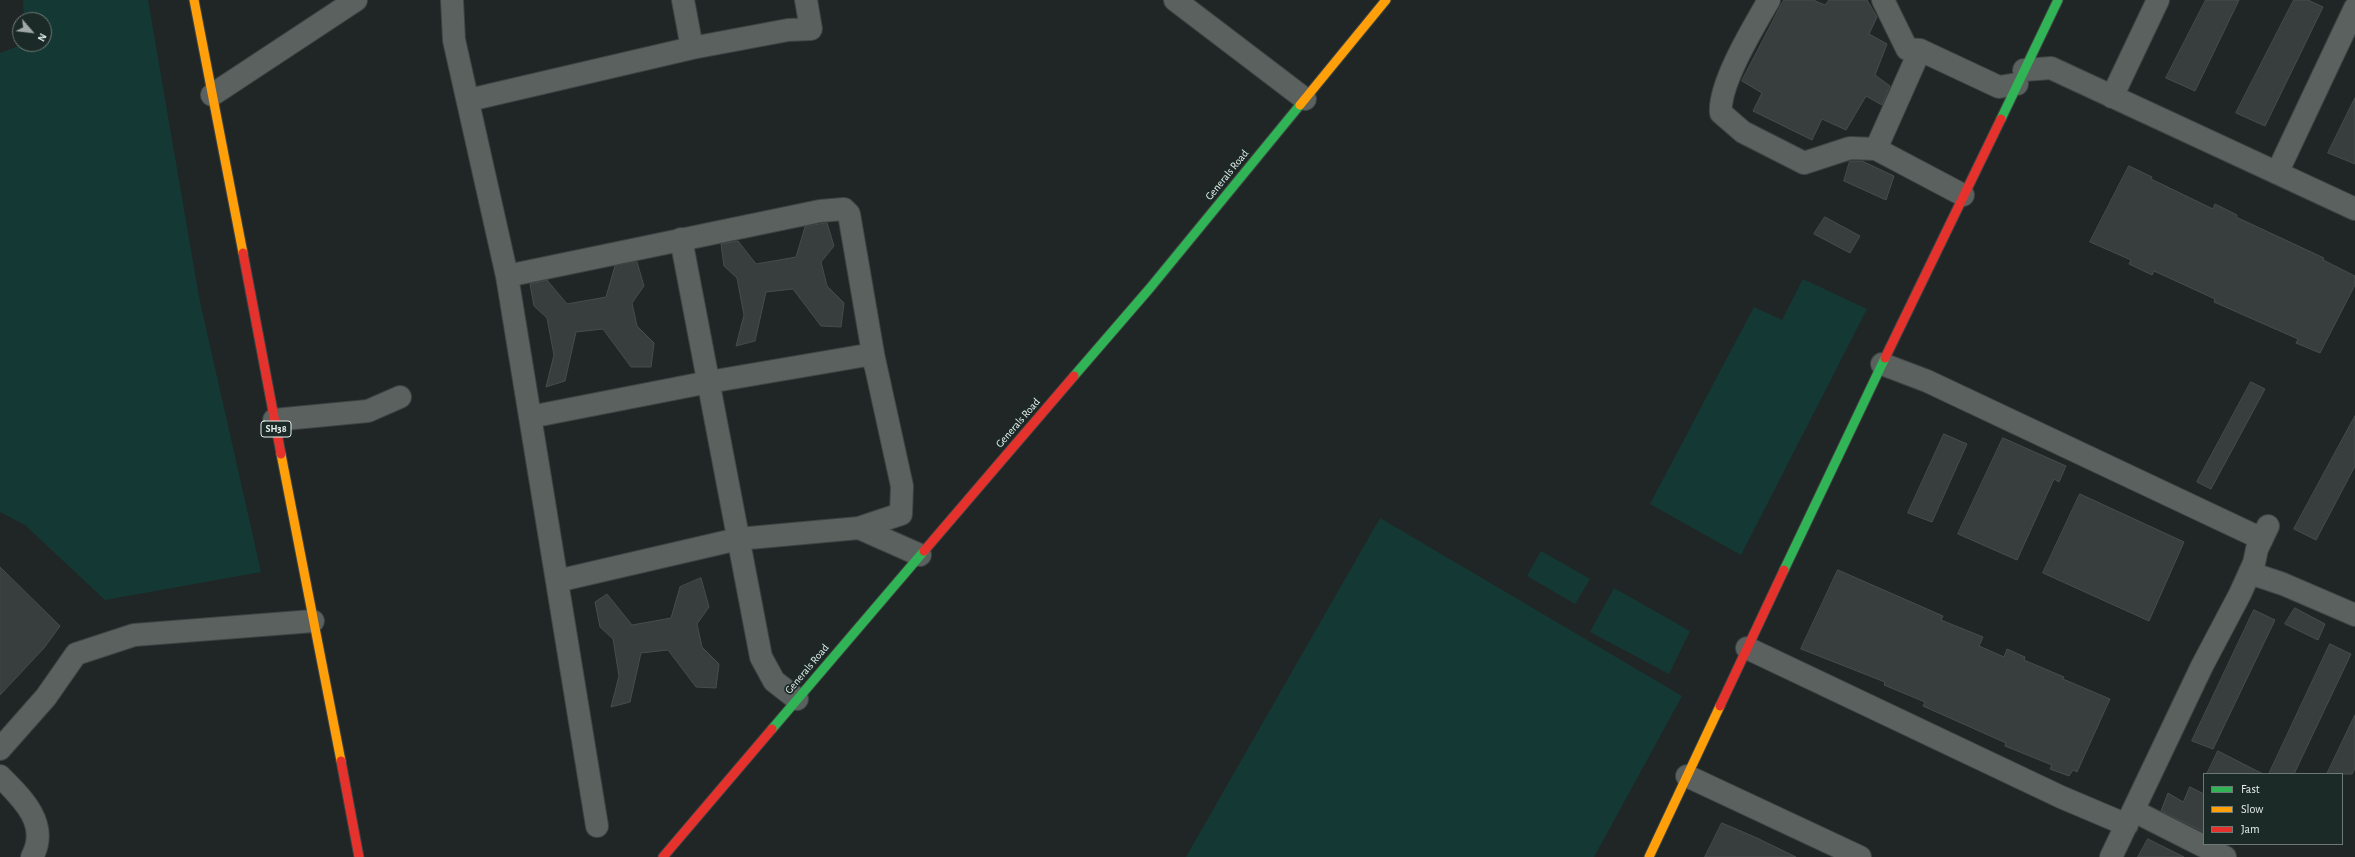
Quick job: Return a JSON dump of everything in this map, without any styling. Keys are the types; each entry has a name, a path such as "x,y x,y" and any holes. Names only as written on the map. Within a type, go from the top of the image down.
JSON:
{"street":[{"name":"SH38","path":"194,0 359,857"},
{"path":"212,95 356,0"},
{"path":"452,0 454,40 469,100 507,276 598,826"},
{"path":"683,0 692,48"},
{"path":"469,100 692,48 788,30 811,29 806,0"},
{"path":"1175,0 1305,99"},
{"name":"Generals Road","path":"663,857 1150,288 1386,0"},
{"path":"1768,0 1737,61 1720,102 1721,113 1743,132 1804,163 1850,148 1876,149 1963,196"},
{"path":"1883,0 1907,49 1920,50 1999,87 2020,77 2051,68 2355,209"},
{"path":"1649,857 1882,364 2058,0"},
{"path":"2112,97 2158,0"},
{"path":"2277,173 2355,8"},
{"path":"1876,149 1920,50"},
{"path":"507,276 820,211 844,209 849,214 875,365"},
{"path":"681,239 761,658 774,681 797,699"},
{"path":"530,417 709,382 873,354 902,486 901,514 859,528 738,539 557,581"},
{"path":"1882,364 1927,381 2265,533 2250,573 2202,666 2111,857"},
{"path":"274,420 368,410 400,397"},
{"path":"859,528 920,555"},
{"path":"2250,573 2354,611"},
{"path":"0,749 46,698 76,654 134,635 313,621"},
{"path":"1747,648 2061,797 2130,818 2225,857"},
{"path":"0,776 26,802 34,819 39,834 32,857"},
{"path":"1687,776 1860,857"}],"green space":[{"path":"23,0 148,0 199,297 261,572 105,600 25,525 0,512 0,53 12,48 12,52 52,52 52,12 24,12"},
{"path":"1803,279 1867,309 1741,555 1650,504 1754,307 1782,320"},
{"path":"1380,518 1682,696 1594,857 1186,857"},
{"path":"1541,551 1590,579 1575,604 1527,576"},
{"path":"1614,588 1690,631 1669,674 1590,632"}],"building":[{"path":"1784,0 1813,0 1825,5 1829,0 1867,0 1877,17 1869,34 1887,44 1875,75 1890,86 1882,105 1866,96 1846,130 1822,119 1812,140 1753,111 1762,93 1742,81"},
{"path":"2206,0 2239,0 2195,91 2166,78"},
{"path":"2294,0 2308,0 2323,7 2265,126 2236,113"},
{"path":"2355,98 2355,164 2328,153"},
{"path":"1850,161 1862,161 1894,176 1886,200 1844,181"},
{"path":"2129,166 2152,177 2151,179 2213,209 2215,204 2237,215 2236,217 2324,258 2323,260 2355,276 2355,285 2320,353 2296,343 2298,339 2214,302 2215,299 2154,271 2152,275 2129,264 2131,260 2090,242"},
{"path":"1825,217 1860,236 1850,253 1814,234"},
{"path":"827,223 834,246 821,262 827,286 844,303 841,327 821,326 793,289 766,292 755,341 736,346 744,315 737,278 724,266 721,244 738,241 756,264 796,257 805,227"},
{"path":"637,262 644,286 632,303 637,326 654,343 651,367 631,367 603,329 576,332 565,381 546,387 554,355 547,318 534,306 530,284 547,280 567,304 606,297 615,266"},
{"path":"2251,382 2265,389 2211,489 2197,482"},
{"path":"2355,416 2355,466 2316,540 2294,529"},
{"path":"1944,434 1967,444 1932,522 1908,513"},
{"path":"2003,438 2066,466 2059,482 2054,479 2017,560 1958,534"},
{"path":"2080,494 2184,542 2149,621 2043,573"},
{"path":"0,567 60,626 44,648 0,695"},
{"path":"1838,570 1943,616 1941,620 1983,637 1979,646 2004,657 2007,649 2025,657 2024,660 2064,677 2063,679 2110,699 2077,772 2073,770 2069,776 2050,769 2052,765 2005,746 2006,743 1923,706 1925,702 1884,685 1885,682 1801,649"},
{"path":"701,578 709,607 697,624 702,647 719,664 716,688 696,687 668,650 641,653 630,702 611,707 619,676 613,639 600,627 595,602 607,594 632,625 671,618 680,587"},
{"path":"2295,608 2325,624 2318,640 2285,624"},
{"path":"2254,610 2275,620 2213,749 2192,741"},
{"path":"2330,644 2351,654 2294,773 2269,773"},
{"path":"2355,715 2355,768 2352,774 2327,773"},
{"path":"2218,751 2261,773 2207,773"},
{"path":"2190,787 2203,794 2203,832 2161,811 2168,793 2183,802"},
{"path":"1722,823 1757,838 1796,857 1705,857"},
{"path":"2148,839 2184,857 2138,857"}],"traffic: fast":[{"path":"2001,119 2058,0"},
{"path":"1074,376 1150,288 1300,105"},
{"path":"1784,570 1885,358"},
{"path":"772,729 924,551"}],"traffic: slow":[{"path":"194,0 243,253"},
{"path":"1300,105 1386,0"},
{"path":"281,454 341,761"},
{"path":"1649,857 1720,706"}],"traffic: jam":[{"path":"1885,358 2001,119"},
{"path":"243,253 281,454"},
{"path":"924,551 1074,376"},
{"path":"1720,706 1784,570"},
{"path":"663,857 772,729"},
{"path":"341,761 359,857"}]}
